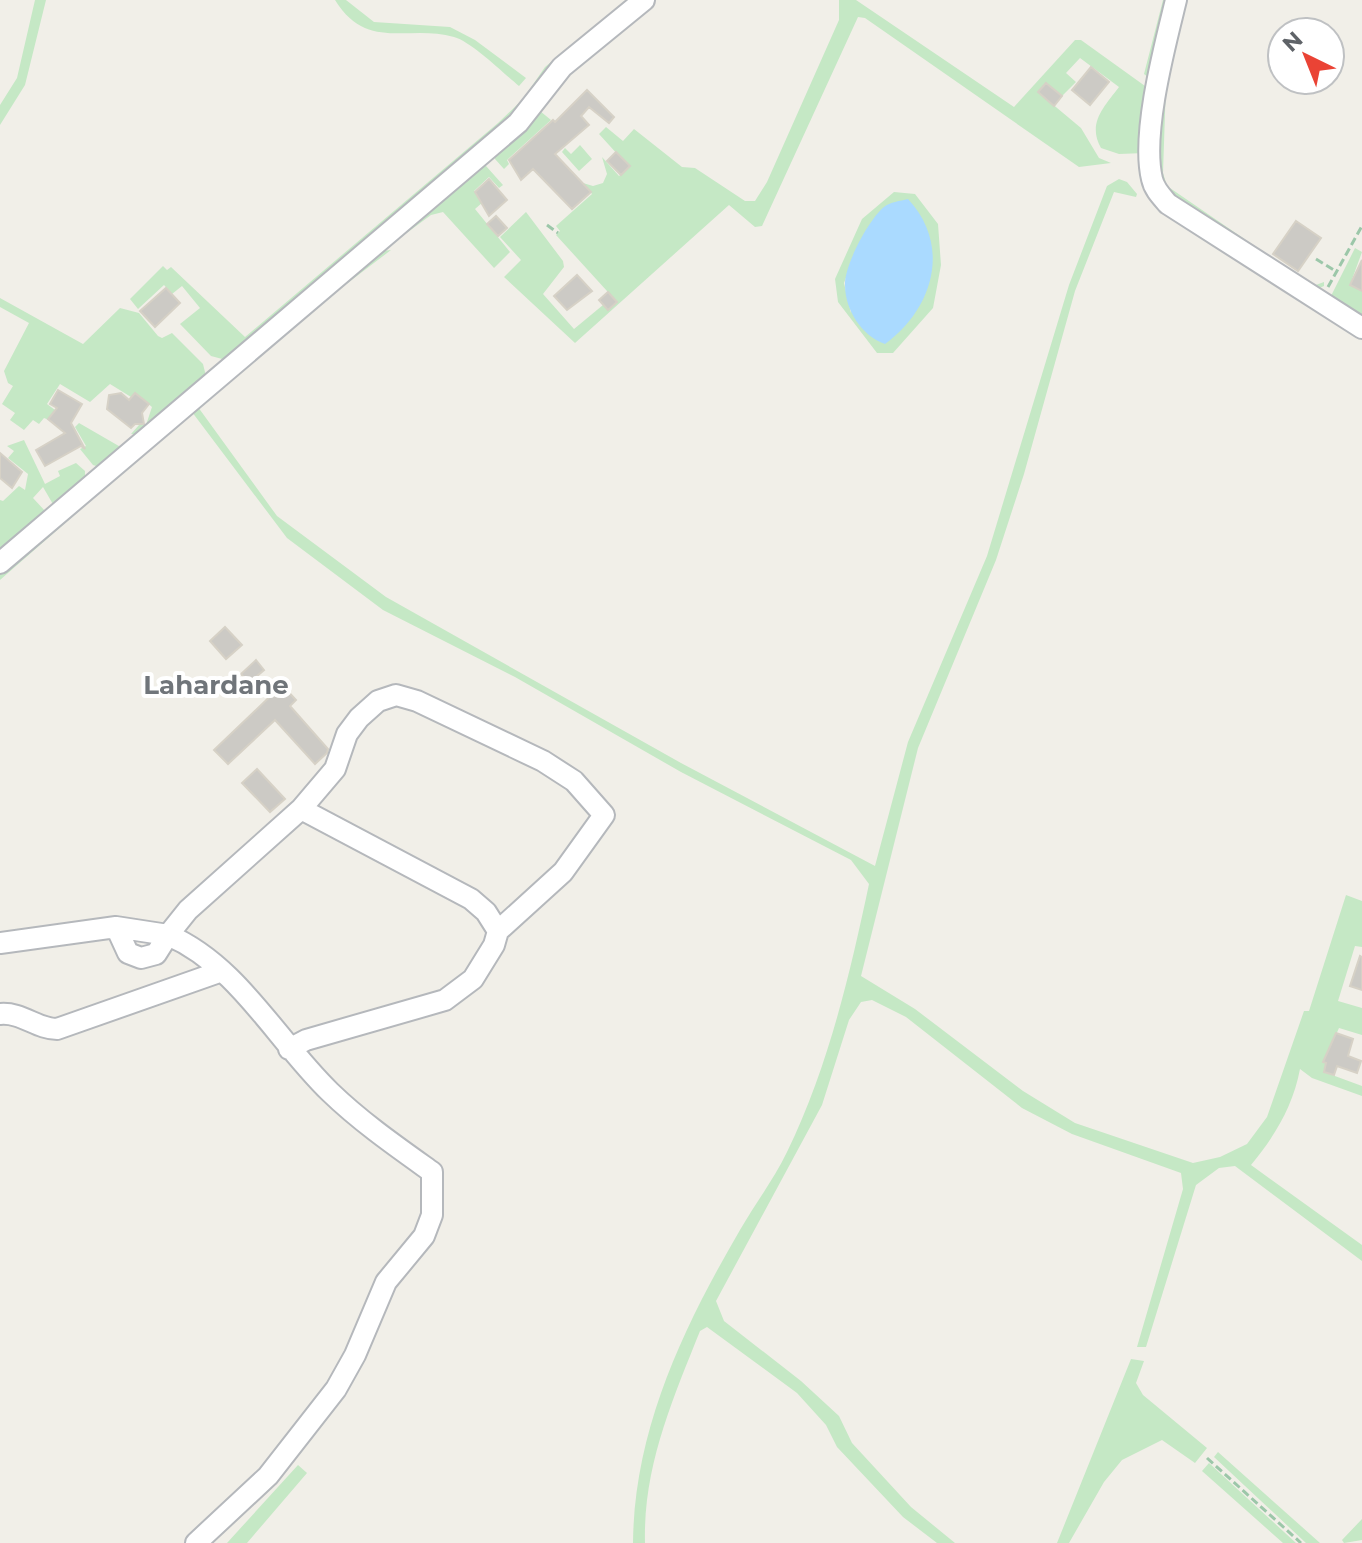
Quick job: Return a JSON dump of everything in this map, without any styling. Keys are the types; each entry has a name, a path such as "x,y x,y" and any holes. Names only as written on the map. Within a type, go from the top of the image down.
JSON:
{"street":[{"path":"0,563 518,123 562,67 644,0"},
{"path":"1176,0 1153,115 1150,171 1155,189 1168,204 1362,328"},
{"path":"116,927 128,953 141,958 156,954 188,910 301,809 335,769 347,734 359,718 378,701 396,695 417,701 543,761 574,781 604,815 563,872 533,903 498,931 494,945 473,979 445,1000 361,1023 289,1049"},
{"path":"301,809 471,899 486,912 498,931"},
{"path":"0,943 116,927 168,935 190,945 222,971 332,1094 432,1172 432,1215 418,1245 379,1294 355,1355 336,1389 268,1476 196,1543"},
{"path":"0,1014 19,1015 47,1029 57,1029 222,971"}],"path":[{"path":"547,225 558,233"},
{"path":"1320,301 1362,226"},
{"path":"1316,259 1337,272"},
{"path":"1207,1458 1301,1543"}],"green space":[{"path":"35,0 46,0 25,85 0,125 0,105 17,78"},
{"path":"335,0 346,0 374,22 450,27 475,40 526,78 519,86 478,51 454,37 390,33 361,26 347,16"},
{"path":"626,0 635,0 527,108 226,360 211,356 180,324 200,308 182,286 172,294 164,285 138,309 130,299 163,266 167,270 171,267 245,337 498,123 523,99 545,67"},
{"path":"839,0 856,0 1014,107 1075,40 1081,40 1145,86 1148,77 1144,74 1163,0 1172,0 1145,153 1119,154 1101,148 1096,131 1099,116 1119,87 1080,58 1066,73 1076,82 1062,96 1046,83 1038,92 1081,128 1099,158 1111,163 1079,167 865,18 858,17 762,226 755,227 729,205 575,343 504,277 521,260 500,237 526,212 563,261 564,267 543,294 574,329 603,305 608,310 617,302 556,235 560,231 556,226 592,194 583,183 593,186 603,183 607,174 602,157 619,176 629,167 599,134 606,127 623,141 634,129 682,167 695,168 745,201 755,201 767,182 839,20"},
{"path":"1180,0 1187,0 1166,83 1163,173 1167,186 1313,286 1324,282 1324,286 1317,289 1214,226 1159,185 1159,99"},
{"path":"540,111 551,120 507,160 509,164 504,169 495,159 494,150"},
{"path":"580,145 592,159 579,171 562,152 565,148 571,154"},
{"path":"477,164 486,166 503,185 499,188 489,177 474,191 483,202 475,209 510,252 494,268 443,212 431,215 393,243"},
{"path":"1119,179 1127,182 1137,194 1136,197 1114,192 1075,291 1024,474 996,560 918,748 861,976 915,1009 1023,1091 1075,1123 1193,1163 1220,1157 1247,1144 1267,1117 1304,1011 1309,1011 1346,895 1362,901 1362,947 1355,946 1338,1001 1362,1008 1362,1035 1339,1028 1324,1061 1324,1072 1362,1086 1362,1096 1312,1078 1300,1069 1282,1120 1251,1165 1362,1245 1362,1261 1235,1166 1219,1168 1196,1185 1146,1347 1137,1347 1183,1189 1181,1173 1072,1134 1022,1108 906,1017 872,1000 861,1002 849,1020 822,1105 716,1301 724,1321 801,1381 839,1416 852,1443 911,1507 955,1543 937,1543 903,1517 837,1447 826,1425 797,1393 707,1327 700,1331 661,1435 649,1488 645,1543 633,1543 642,1460 666,1380 719,1266 782,1162 802,1120 836,1020 869,884 851,860 681,772 515,677 383,610 287,538 192,412 0,580 0,570 375,252 391,250 282,333 198,407 277,516 386,597 681,763 875,866 908,742 987,556 1069,285 1107,186"},
{"path":"894,192 915,194 938,224 941,265 933,308 893,353 877,353 838,302 835,279 862,219","holes":["855,254 851,313 844,283"]},
{"path":"1355,248 1362,252 1350,285 1362,291 1362,319 1332,300 1331,296"},
{"path":"0,298 83,344 120,308 139,313 158,336 162,338 172,333 203,364 206,376 140,435 131,434 139,425 146,425 152,407 135,393 131,397 110,384 90,402 60,384 47,404 55,410 49,420 44,418 39,424 33,420 24,430 10,420 15,413 2,404 13,386 8,383 4,371 29,323 0,307"},
{"path":"79,423 124,449 99,467 93,465 80,449 86,446 75,427"},
{"path":"24,440 45,484 60,476 58,471 76,463 85,471 85,479 54,506 43,487 33,498 46,512 0,551 0,500 3,501 19,486 25,490 28,474 8,458 14,451 7,446"},
{"path":"1131,1359 1144,1361 1136,1383 1143,1395 1207,1448 1195,1463 1162,1440 1122,1460 1104,1482 1069,1543 1057,1543"},
{"path":"1218,1452 1320,1543 1306,1543 1214,1457"},
{"path":"1209,1463 1296,1543 1283,1543 1202,1471"},
{"path":"298,1465 307,1473 247,1543 227,1543"},
{"path":"1362,1519 1362,1540 1344,1543 1342,1540"}],"water":[{"path":"908,199 922,217 930,237 933,256 931,276 915,313 902,330 885,344 869,335 856,321 848,304 846,277 858,243 878,213 889,204"}],"building":[{"path":"1091,67 1109,82 1090,105 1072,90"},
{"path":"1046,83 1062,96 1054,106 1038,92"},
{"path":"587,90 614,117 609,123 589,107 581,116 589,125 555,154 591,192 572,209 533,169 521,180 509,160 553,120 555,122"},
{"path":"616,152 630,166 621,175 607,161"},
{"path":"489,179 507,200 489,216 475,192"},
{"path":"496,216 507,228 498,236 487,224"},
{"path":"1296,221 1321,238 1298,271 1273,254"},
{"path":"1362,260 1362,291 1350,285"},
{"path":"577,275 592,291 567,310 554,296"},
{"path":"166,288 180,303 155,327 140,311"},
{"path":"608,292 617,302 608,310 599,300"},
{"path":"58,390 82,404 71,423 85,449 81,446 45,466 36,450 65,433 48,419 57,408 50,404"},
{"path":"121,393 129,400 135,393 149,404 142,413 144,424 135,424 131,428 107,409 109,395"},
{"path":"0,453 22,472 12,488 0,478"},
{"path":"225,627 242,645 226,659 210,641"},
{"path":"256,660 264,670 249,683 241,674"},
{"path":"282,685 296,700 290,706 328,749 327,753 315,764 275,720 228,764 214,750"},
{"path":"257,769 285,799 270,812 242,783"},
{"path":"1362,957 1362,990 1350,986"},
{"path":"1336,1033 1353,1039 1348,1056 1361,1061 1357,1073 1337,1066 1334,1075 1324,1072 1326,1063 1323,1062"}],"district":[{"name":"Lahardane","path":"216,685"}]}
